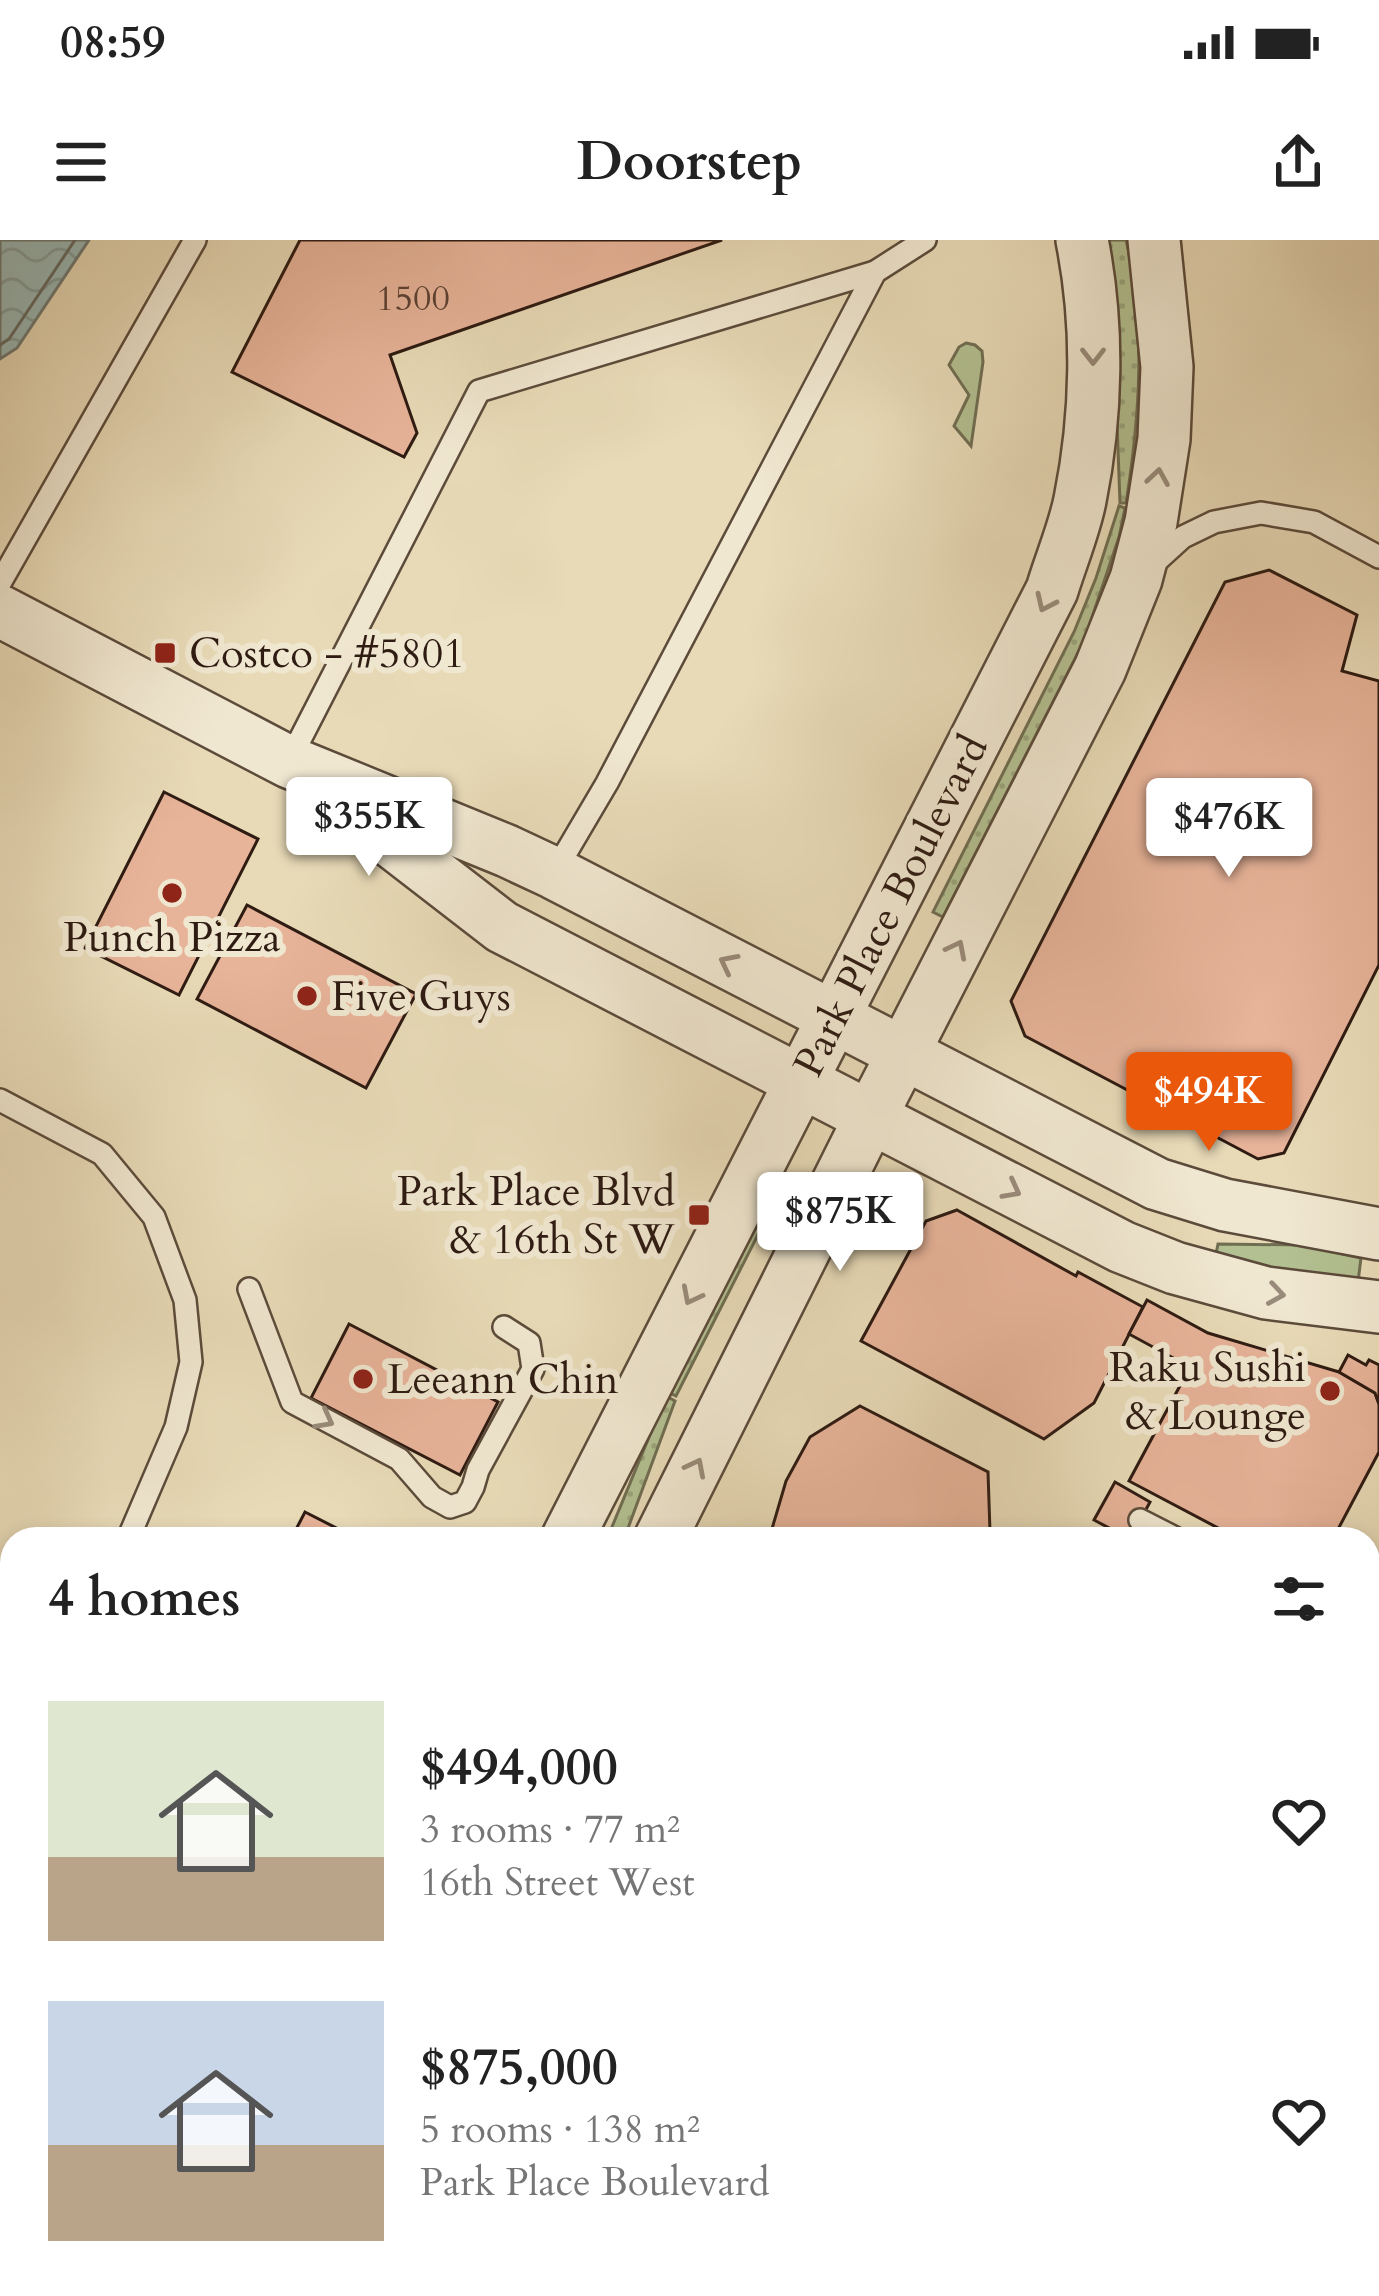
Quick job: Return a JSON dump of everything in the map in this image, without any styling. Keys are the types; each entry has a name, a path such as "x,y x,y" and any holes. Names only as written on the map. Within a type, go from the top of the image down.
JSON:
{"street":[{"name":"Park Place Boulevard","path":"573,1527 1052,590 1080,503 1093,408 1094,343 1082,240"},
{"name":"Park Place Boulevard","path":"666,1527 1100,669 1136,579 1164,440 1167,367 1154,240"},
{"path":"0,611 289,762 554,873 1157,1184 1225,1205 1379,1234"},
{"path":"289,762 502,927 1121,1247 1175,1268 1266,1293 1379,1307"}],"lane":[{"path":"0,583 196,240"},
{"path":"289,762 479,392 875,272 925,240"},
{"path":"554,873 607,783 875,272"},
{"path":"1136,579 1183,537 1214,522 1261,513 1314,523 1379,557"},
{"path":"0,1100 103,1154 154,1217 185,1300 191,1362 176,1426 133,1527"},
{"path":"249,1289 292,1402 399,1459 432,1497 450,1507 465,1502 533,1369 529,1343 504,1327"},
{"path":"1140,1520 1154,1527"}],"green space":[{"path":"1108,240 1126,240 1136,305 1137,404 1126,503 1120,503"},
{"path":"966,343 982,351 983,362 971,446 954,426 969,395 949,365"},
{"path":"1119,506 1125,508 1119,537 1084,641 943,917 933,912 1074,632"},
{"path":"759,1211 768,1215 676,1396 668,1392"},
{"path":"1218,1244 1302,1245 1361,1258 1358,1282 1282,1272 1216,1254"},
{"path":"666,1396 675,1401 628,1527 612,1527"}],"water":[{"path":"0,240 89,240 17,348 0,359"}],"building":[{"path":"300,240 722,240 390,355 417,433 404,457 232,372"},
{"path":"1269,570 1357,615 1342,671 1379,681 1379,965 1284,1153 1258,1159 1025,1036 1011,1001 1225,582"},
{"name":"Punch Pizza","path":"164,792 258,839 179,995 85,948"},
{"name":"Five Guys","path":"247,905 416,994 366,1088 197,999"},
{"path":"957,1210 1143,1307 1094,1403 1044,1439 861,1341 926,1221"},
{"path":"1147,1300 1208,1333 1339,1372 1375,1393 1379,1452 1339,1527 1216,1527 1129,1481 1190,1367 1129,1334"},
{"path":"349,1324 498,1402 460,1475 311,1398"},
{"path":"1348,1355 1366,1365 1369,1360 1379,1365 1379,1404 1375,1393 1339,1372"},
{"path":"860,1406 988,1472 990,1527 773,1527 786,1481 810,1437"},
{"path":"1115,1482 1150,1502 1136,1527 1107,1527 1094,1520"},
{"path":"305,1512 334,1527 297,1527"}],"place":[{"name":"Costco - #5801","path":"165,653"},
{"name":"Punch Pizza","path":"172,893"},
{"name":"Five Guys","path":"307,996"},
{"name":"Park Place Blvd & 16th St W","path":"699,1215"},
{"name":"Leeann Chin","path":"363,1379"},
{"name":"Raku Sushi & Lounge","path":"1330,1391"}]}
